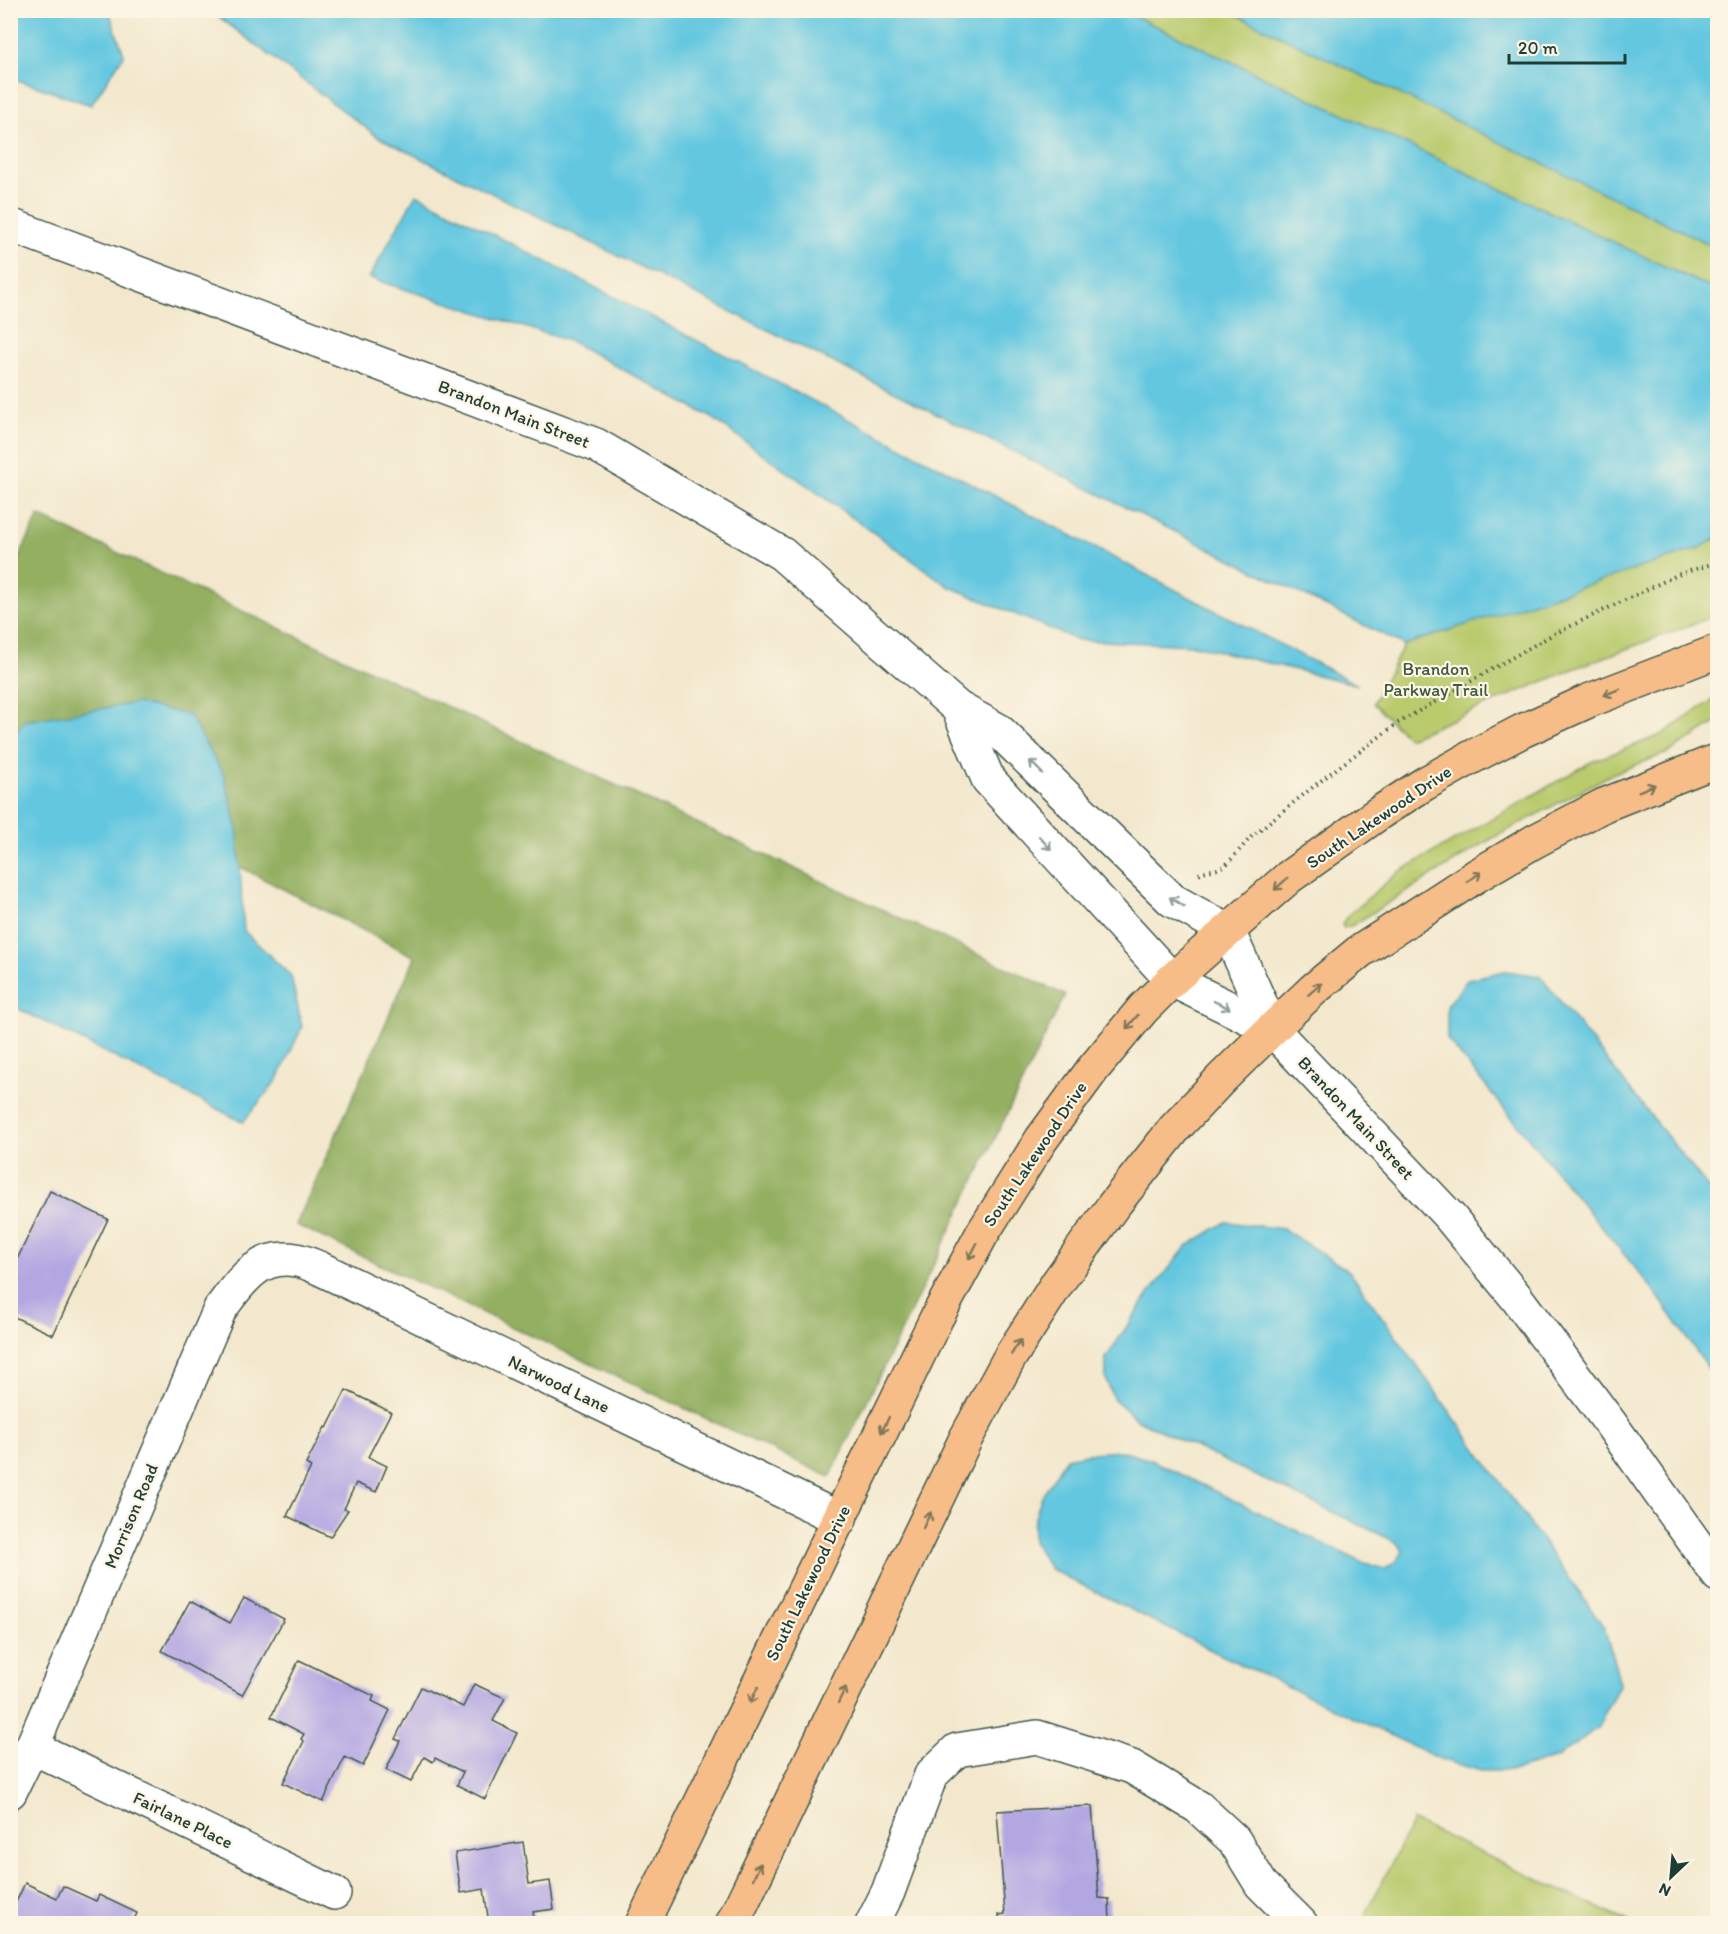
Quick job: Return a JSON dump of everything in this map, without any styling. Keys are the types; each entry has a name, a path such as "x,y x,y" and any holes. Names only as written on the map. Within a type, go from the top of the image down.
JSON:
{"main road":[{"name":"South Lakewood Drive","path":"642,1923 936,1319 982,1234 1041,1140 1093,1069 1143,1009 1172,980 1289,877 1360,825 1424,784 1522,731 1579,705 1718,651"},
{"path":"732,1923 966,1438 1010,1357 1058,1282 1113,1206 1175,1128 1272,1029 1313,990 1359,952 1476,876 1535,841 1604,805 1718,760"}],"street":[{"name":"Brandon Main Street","path":"10,225 596,445 782,554 958,708 998,730 1172,900 1228,931"},
{"name":"Brandon Main Street","path":"958,708 988,779 1172,980 1272,1029 1449,1216 1516,1297 1610,1423 1718,1575"},
{"path":"1228,931 1272,1029"},
{"name":"Narwood Lane","path":"276,1260 296,1260 319,1268 840,1519"},
{"name":"Morrison Road","path":"10,1792 32,1747 220,1309 256,1266 276,1260"},
{"path":"883,1916 931,1775 957,1750 1037,1737 1132,1767 1198,1807 1234,1840 1261,1884 1301,1923"},
{"name":"Fairlane Place","path":"32,1747 334,1893"}],"path":[{"path":"1197,876 1202,872 1226,865 1253,835 1398,723 1550,636 1677,574 1718,562"}],"green space":[{"path":"1124,11 1229,11 1717,248 1717,291"},
{"path":"39,516 1065,995 830,1477 296,1225 415,957 11,749 10,575"},
{"name":"Brandon Parkway Trail","path":"1717,538 1717,615 1573,669 1408,738 1373,703 1404,645 1700,548"},
{"path":"1717,697 1717,722 1670,752 1612,774 1486,842 1353,925 1344,928 1342,924 1347,916 1399,872 1591,762 1661,735"},
{"path":"1413,1821 1630,1923 1361,1923"}],"water":[{"path":"11,10 109,11 124,55 91,105 11,78"},
{"path":"211,11 1124,11 1717,291 1717,538 1700,548 1404,645 378,137"},
{"path":"1229,11 1717,11 1717,248"},
{"path":"416,194 1358,685 1194,645 1077,640 950,587 712,418 572,342 369,278"},
{"path":"137,703 189,715 224,775 237,826 244,931 291,976 302,1027 278,1079 243,1122 11,1005 11,741 24,721"},
{"path":"1505,971 1540,976 1717,1199 1717,1381 1655,1292 1447,1039 1447,1006 1468,979"},
{"path":"1226,1222 1283,1229 1349,1271 1604,1627 1620,1683 1598,1727 1557,1758 1512,1771 1481,1771 1440,1759 1213,1651 1050,1569 1033,1541 1033,1525 1041,1498 1066,1458 1121,1451 1151,1460 1361,1562 1385,1569 1398,1560 1403,1551 1396,1542 1136,1419 1113,1398 1106,1379 1106,1358 1147,1296 1187,1246"}],"building":[{"path":"50,1191 108,1219 53,1335 10,1315 10,1274"},
{"path":"346,1390 391,1412 368,1457 387,1466 376,1492 356,1483 344,1509 348,1510 330,1537 287,1516 311,1467 306,1464"},
{"path":"244,1598 284,1619 242,1695 162,1651 190,1601 230,1623"},
{"path":"299,1660 374,1696 372,1701 390,1710 363,1766 345,1757 323,1802 283,1783 304,1741 301,1739 304,1734 271,1717"},
{"path":"474,1684 505,1698 493,1721 517,1733 485,1799 457,1785 463,1772 435,1758 433,1762 424,1757 411,1782 386,1770 400,1741 395,1739 421,1687 463,1707"},
{"path":"1092,1806 1099,1898 1109,1899 1110,1924 999,1924 999,1915 1005,1914 997,1811"},
{"path":"523,1842 529,1884 550,1881 554,1909 533,1912 535,1924 489,1924 484,1889 461,1893 455,1853"},
{"path":"25,1883 57,1898 63,1886 96,1901 99,1895 137,1913 132,1924 29,1924 10,1915"}]}
